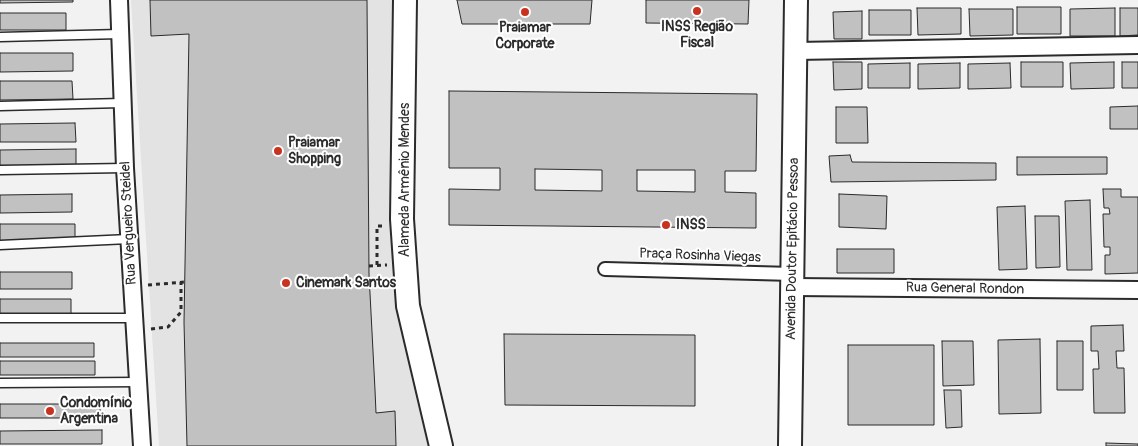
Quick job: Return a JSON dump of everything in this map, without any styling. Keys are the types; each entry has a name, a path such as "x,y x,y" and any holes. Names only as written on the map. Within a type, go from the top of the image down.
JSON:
{"main road":[{"name":"Alameda Armênio Mendes","path":"405,0 402,220 408,306 441,446"},
{"name":"Avenida Doutor Epitácio Pessoa","path":"790,446 796,0"}],"street":[{"name":"Rua Vergueiro Steidel","path":"119,0 125,168 142,446"},
{"path":"796,51 1138,45"},
{"name":"Praça Rosinha Viegas","path":"605,269 793,281"},
{"name":"Rua General Rondon","path":"793,281 1138,290"}],"lane":[{"path":"0,37 120,34"},
{"path":"0,106 122,103"},
{"path":"0,170 125,168"},
{"path":"0,245 129,239"},
{"path":"0,318 134,318"},
{"path":"0,383 138,382"}],"path":[{"path":"369,266 378,265 377,226"},
{"path":"159,328 168,327 182,312 183,282 168,283"}],"shaded area":[{"name":"Praiamar Shopping","path":"131,0 395,0 395,132 431,446 159,446"}],"building":[{"path":"0,0 73,0 73,2 0,3"},
{"name":"Praiamar Shopping","path":"150,0 367,0 369,274 376,413 395,411 396,446 187,446 184,322 189,34 151,36"},
{"name":"Praiamar Corporate","path":"457,0 592,0 590,24 462,24"},
{"name":"INSS Região Fiscal","path":"646,0 749,0 748,24 646,23"},
{"path":"1017,7 1061,7 1061,34 1017,34"},
{"path":"917,8 961,8 961,34 918,35"},
{"path":"1115,8 1115,36 1070,36 1070,9"},
{"path":"1120,8 1138,8 1138,35 1120,36"},
{"path":"969,9 1013,9 1013,35 970,36"},
{"path":"869,10 911,10 911,35 869,35"},
{"path":"862,11 862,39 834,39 833,12"},
{"path":"0,13 66,13 66,30 0,30"},
{"path":"0,53 73,53 73,71 0,72"},
{"path":"833,62 862,62 862,89 834,90"},
{"path":"1021,62 1063,62 1063,87 1021,87"},
{"path":"1114,62 1114,88 1071,89 1070,63"},
{"path":"1122,62 1138,62 1138,88 1122,88"},
{"path":"910,63 910,88 868,88 868,64"},
{"path":"960,63 960,88 918,89 918,64"},
{"path":"1010,63 1011,88 968,89 968,64"},
{"path":"0,81 72,81 73,99 0,100"},
{"path":"449,91 757,94 756,171 725,171 725,192 756,193 756,228 449,225 449,189 500,190 500,168 449,168","holes":["535,169 602,170 602,191 535,190","637,170 695,170 695,192 637,191"]},
{"path":"1138,106 1138,129 1110,129 1110,107"},
{"path":"836,107 867,107 868,143 836,143"},
{"path":"75,123 76,142 0,142 0,124"},
{"path":"76,149 76,167 0,167 0,150"},
{"path":"850,155 852,162 996,163 996,180 831,182 829,156"},
{"path":"1017,157 1107,157 1107,174 1017,175"},
{"path":"1103,189 1121,189 1121,197 1138,197 1138,273 1105,274 1105,255 1110,255 1110,247 1104,247 1103,214 1110,214 1109,208 1104,208"},
{"path":"72,194 72,212 0,213 0,195"},
{"path":"839,194 887,196 886,229 839,227"},
{"path":"1090,200 1092,270 1067,270 1065,201"},
{"path":"1025,206 1027,269 999,270 997,207"},
{"path":"1035,216 1059,216 1060,267 1036,268"},
{"path":"0,224 75,224 75,241 0,241"},
{"path":"837,249 894,249 894,273 837,273"},
{"path":"0,272 72,272 72,289 0,289"},
{"path":"0,299 71,299 71,316 0,316"},
{"path":"1123,325 1124,351 1116,351 1117,368 1124,368 1125,413 1094,413 1093,369 1099,369 1098,351 1091,351 1091,326"},
{"path":"504,334 695,335 695,406 505,405"},
{"path":"1040,339 1041,413 999,414 998,340"},
{"path":"942,341 973,341 974,385 943,386"},
{"path":"1057,341 1083,341 1083,390 1057,390"},
{"path":"0,343 94,343 94,357 0,357"},
{"path":"848,345 934,345 934,425 848,425"},
{"path":"0,361 95,361 95,375 0,375"},
{"path":"944,390 961,390 962,427 946,428"},
{"name":"Condomínio Argentina","path":"0,404 100,404 100,418 0,418"},
{"name":"Condomínio Argentina","path":"102,430 102,444 0,444 0,431"},
{"path":"1106,443 1138,444 1138,446 1106,446"}],"place":[{"name":"INSS Região Fiscal","path":"697,11"},
{"name":"Praiamar Corporate","path":"525,12"},
{"name":"Praiamar Shopping","path":"278,151"},
{"name":"INSS","path":"666,225"},
{"name":"Cinemark Santos","path":"286,283"},
{"name":"Condomínio Argentina","path":"50,411"}]}
